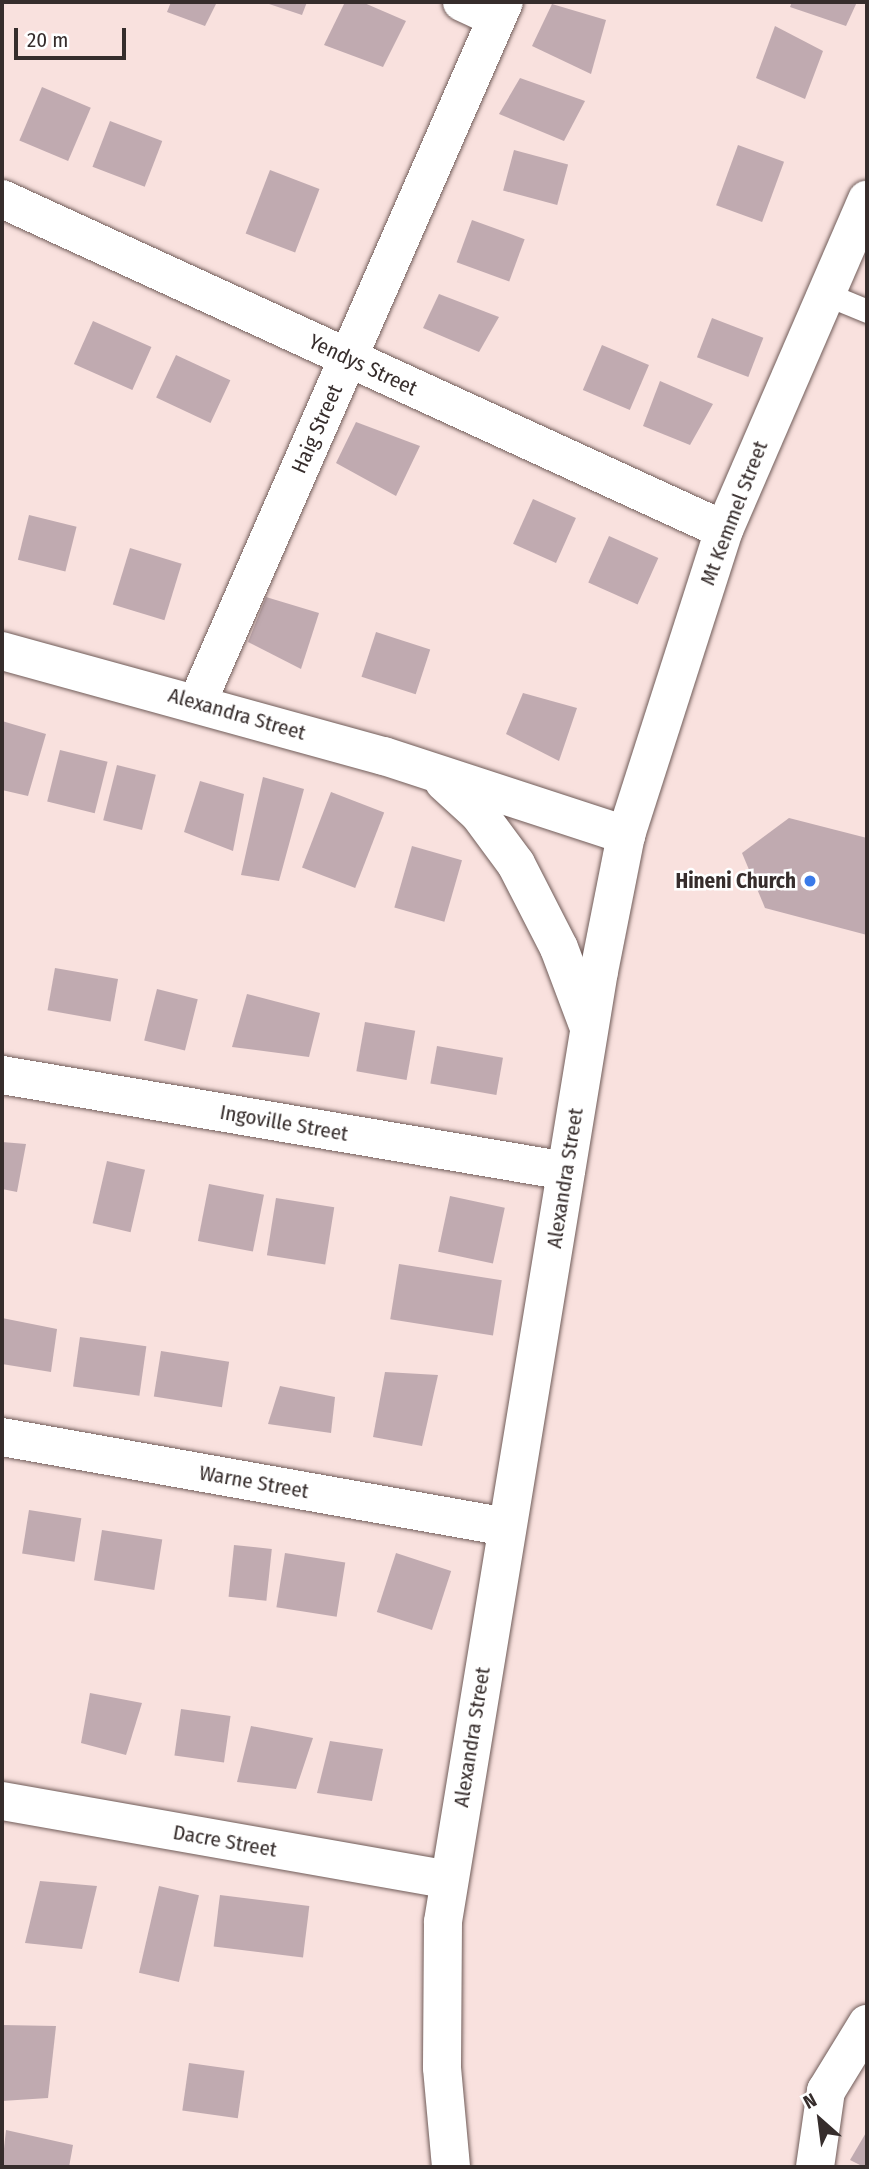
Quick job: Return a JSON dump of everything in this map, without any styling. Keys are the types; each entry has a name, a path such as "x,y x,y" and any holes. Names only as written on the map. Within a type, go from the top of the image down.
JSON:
{"street":[{"path":"462,2 501,10"},
{"name":"Haig Street","path":"197,703 501,10"},
{"name":"Yendys Street","path":"2,199 724,530"},
{"name":"Mt Kemmel Street","path":"626,835 724,530 867,200"},
{"name":"Alexandra Street","path":"2,651 197,703 626,835 590,1028 449,1880 441,2022 451,2167"},
{"path":"434,774 479,814 516,864 559,948 590,1028"},
{"name":"Ingoville Street","path":"2,1075 566,1171"},
{"name":"Warne Street","path":"2,1437 507,1527"},
{"name":"Dacre Street","path":"3,1808 449,1880"},
{"path":"815,2167 827,2091 867,2024"}],"lane":[{"path":"826,293 867,311"}],"building":[{"path":"171,2 217,2 205,26 167,12"},
{"path":"263,2 307,2 302,15"},
{"path":"345,2 362,2 406,21 383,67 324,45"},
{"path":"792,2 857,2 846,26 790,7"},
{"path":"552,4 606,20 591,74 532,46"},
{"path":"775,26 823,51 805,99 756,78"},
{"path":"520,78 585,101 564,141 499,114"},
{"path":"42,87 91,108 68,161 19,140"},
{"path":"110,121 162,141 145,187 92,167"},
{"path":"738,145 784,162 762,222 716,205"},
{"path":"514,150 568,164 557,205 503,191"},
{"path":"270,170 319,189 295,252 246,233"},
{"path":"472,220 525,239 509,281 457,262"},
{"path":"439,294 499,317 479,352 423,328"},
{"path":"712,318 763,338 748,377 697,357"},
{"path":"93,321 151,347 132,390 74,364"},
{"path":"602,345 649,365 630,410 583,390"},
{"path":"176,355 230,380 211,423 156,398"},
{"path":"660,381 713,404 690,445 643,426"},
{"path":"356,422 420,446 396,496 336,463"},
{"path":"533,499 576,518 556,563 513,544"},
{"path":"29,515 77,527 65,571 18,560"},
{"path":"609,536 658,558 638,605 588,583"},
{"path":"130,548 182,564 164,620 113,604"},
{"path":"266,597 319,613 301,669 248,642"},
{"path":"376,632 430,650 416,694 361,677"},
{"path":"523,693 577,708 559,761 506,734"},
{"path":"2,721 46,734 28,796 2,790"},
{"path":"60,750 108,762 95,813 47,801"},
{"path":"117,765 156,775 142,830 103,820"},
{"path":"263,777 304,789 279,881 241,875"},
{"path":"200,781 244,794 233,851 184,832"},
{"path":"331,792 384,812 355,888 302,868"},
{"name":"Hineni Church","path":"789,818 867,838 867,935 765,908 742,853"},
{"path":"412,846 462,860 444,922 394,908"},
{"path":"55,968 118,979 111,1021 48,1010"},
{"path":"157,989 198,999 185,1051 144,1040"},
{"path":"247,994 320,1013 309,1057 232,1047"},
{"path":"365,1022 415,1031 407,1080 356,1071"},
{"path":"437,1046 503,1058 496,1095 430,1083"},
{"path":"2,1142 26,1144 17,1192 2,1189"},
{"path":"107,1161 145,1170 131,1232 93,1223"},
{"path":"209,1184 264,1195 253,1252 198,1241"},
{"path":"450,1196 505,1208 493,1263 438,1252"},
{"path":"276,1198 334,1207 325,1265 267,1255"},
{"path":"399,1264 502,1280 493,1336 390,1319"},
{"path":"2,1318 57,1329 51,1372 2,1364"},
{"path":"80,1337 146,1346 139,1396 73,1387"},
{"path":"161,1351 229,1362 222,1407 154,1396"},
{"path":"385,1372 438,1375 422,1446 373,1437"},
{"path":"280,1386 335,1397 331,1433 268,1424"},
{"path":"29,1510 81,1518 74,1562 22,1553"},
{"path":"102,1530 162,1540 154,1590 94,1580"},
{"path":"234,1545 272,1549 266,1601 229,1597"},
{"path":"285,1553 345,1563 337,1617 276,1607"},
{"path":"396,1553 451,1571 432,1630 377,1612"},
{"path":"90,1693 142,1703 126,1755 81,1743"},
{"path":"181,1709 231,1716 224,1763 174,1756"},
{"path":"251,1726 313,1738 296,1789 237,1782"},
{"path":"330,1741 383,1749 372,1801 317,1793"},
{"path":"40,1881 97,1886 82,1949 25,1943"},
{"path":"159,1886 199,1895 179,1982 139,1973"},
{"path":"220,1895 309,1906 303,1958 214,1947"},
{"path":"2,2025 56,2026 48,2098 2,2101"},
{"path":"189,2063 244,2071 238,2118 182,2111"},
{"path":"6,2130 73,2145 69,2167 2,2167"},
{"path":"867,2131 867,2167 864,2167 850,2160"}],"place":[{"name":"Hineni Church","path":"810,881"}]}
